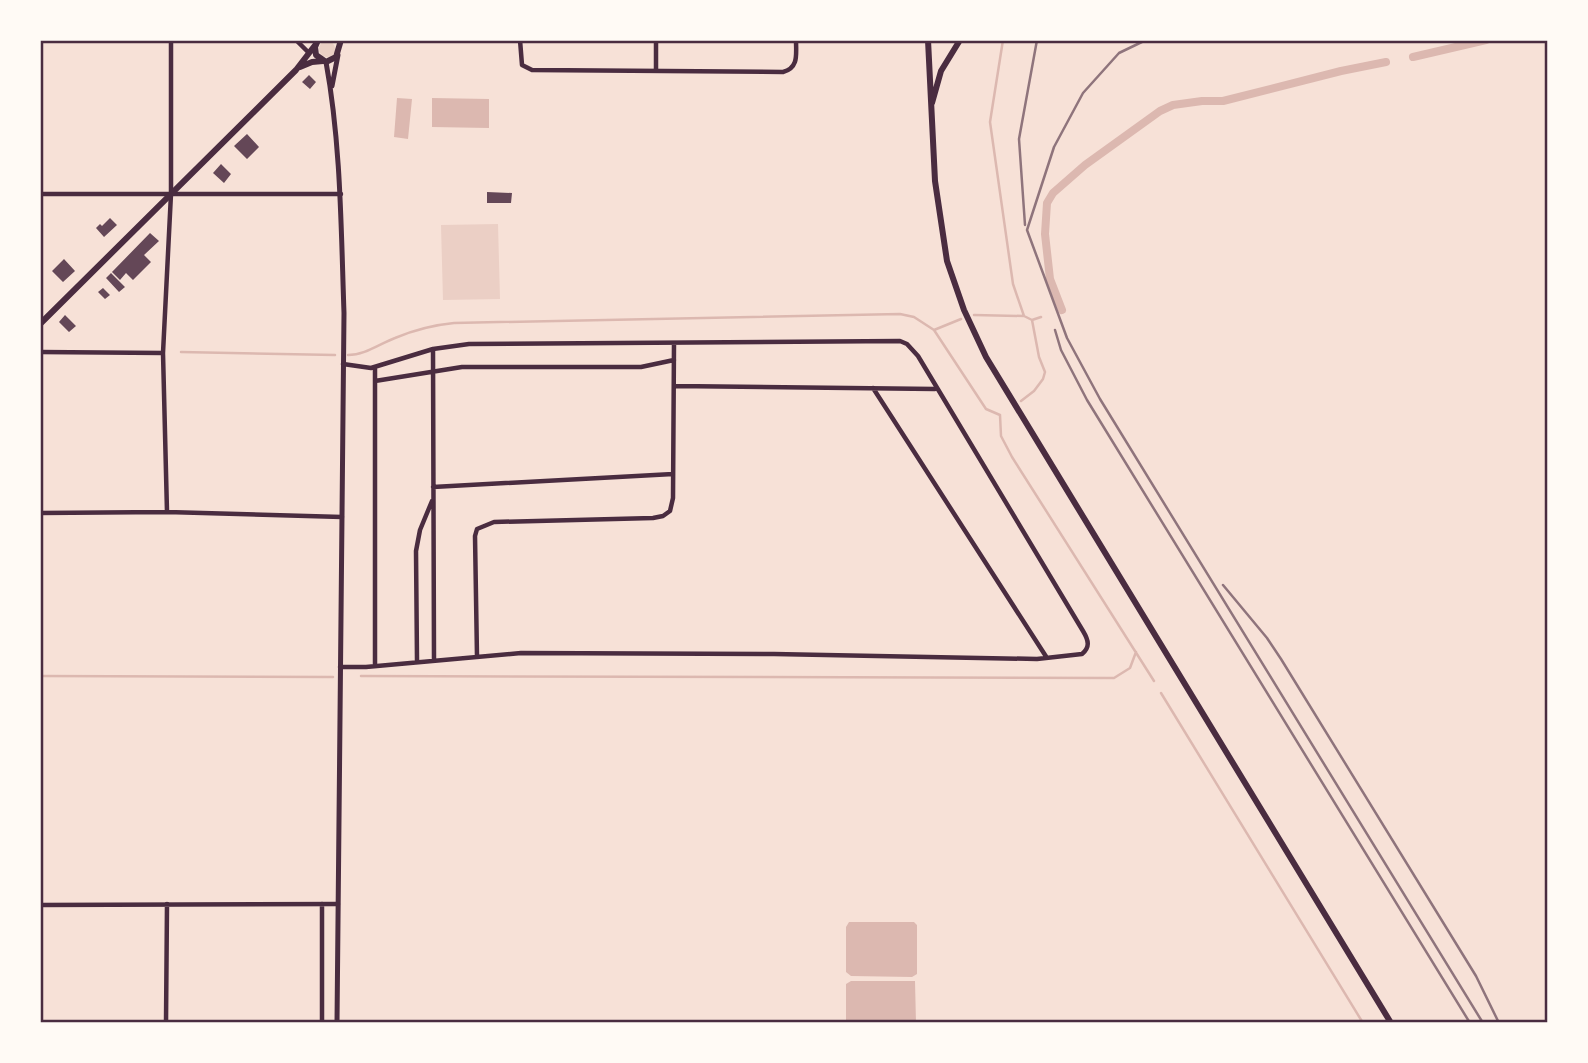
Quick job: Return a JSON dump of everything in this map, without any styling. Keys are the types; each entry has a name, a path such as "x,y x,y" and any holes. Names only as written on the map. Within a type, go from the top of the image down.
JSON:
{"main road":[{"path":"335,40 339,52"},
{"path":"296,70 307,64 333,60 339,52 341,40"},
{"path":"929,40 935,181 947,261 964,310 986,357 1391,1023"},
{"path":"930,109 941,71 960,40"},
{"path":"40,324 296,70 317,42"},
{"path":"317,42 316,55 325,61"}],"street":[{"path":"167,512 163,353 171,194 171,40"},
{"path":"296,40 309,53"},
{"path":"520,40 521,61 525,68 536,71 783,72 792,68 796,58 796,40"},
{"path":"656,40 656,71"},
{"path":"331,89 339,52"},
{"path":"325,61 331,89 341,194 343,364 337,1023"},
{"path":"40,194 341,194"},
{"path":"340,667 565,653 1047,658 1082,654 1087,650 1087,638 913,349 900,341 469,344 433,349 375,367 343,364"},
{"path":"477,657 477,529 494,523 663,516 670,511 673,474 674,343"},
{"path":"433,349 434,660"},
{"path":"40,352 163,353"},
{"path":"375,381 462,367 641,367 674,360"},
{"path":"375,367 375,666"},
{"path":"674,386 936,389"},
{"path":"873,388 1047,658"},
{"path":"433,487 673,474"},
{"path":"417,661 416,551 420,530 433,497"},
{"path":"40,513 167,512 342,517"},
{"path":"166,1023 167,904"},
{"path":"322,1023 323,904"},
{"path":"40,905 338,904"}],"shaded area":[{"path":"324,41 330,41 335,49 333,55 324,57 319,52 319,46"},
{"path":"397,98 412,99 408,139 394,137"},
{"path":"432,98 489,99 489,128 432,127"},
{"path":"498,224 500,299 443,300 441,225"},
{"path":"849,922 914,922 917,925 917,974 912,977 851,976 846,972 846,927"},
{"path":"851,981 915,981 916,1023 846,1023 846,984"}],"building":[{"path":"309,75 316,82 310,89 302,82"},
{"path":"247,134 259,147 247,159 234,146"},
{"path":"221,164 231,174 224,183 213,173"},
{"path":"487,192 512,193 511,203 487,203"},
{"path":"110,218 117,225 104,237 96,228"},
{"path":"150,233 159,241 144,255 151,262 133,280 126,273 120,280 112,272"},
{"path":"64,259 75,271 63,282 52,271"},
{"path":"111,273 125,287 119,292 106,278"},
{"path":"103,288 110,295 105,299 98,292"},
{"path":"65,315 76,326 69,332 59,322"}],"waterway":[{"path":"1003,40 990,122 1013,284 1024,316"},
{"path":"1413,57 1486,40"},
{"path":"1062,310 1050,279 1045,234 1047,203 1053,193 1085,165 1160,111 1173,105 1223,101 1386,62"},
{"path":"348,355 366,351 416,330 454,323 900,314 914,317 934,330 986,409 1000,415"},
{"path":"974,315 1024,316 1032,320 1041,317"},
{"path":"934,330 961,319"},
{"path":"1021,401 1034,391 1045,372 1039,357 1032,320"},
{"path":"181,352 335,355"},
{"path":"1000,415 1001,436 1012,457 1154,681"},
{"path":"361,676 1114,678 1130,668 1136,652"},
{"path":"40,676 333,677"},
{"path":"1161,693 1363,1023"}],"railway":[{"path":"1025,225 1019,139 1037,40"},
{"path":"1146,40 1119,53 1083,93 1054,147 1027,230 1067,338 1100,399 1483,1023"},
{"path":"1055,330 1061,350 1087,400 1470,1023"},
{"path":"1223,585 1281,659 1476,976 1499,1023"}]}
